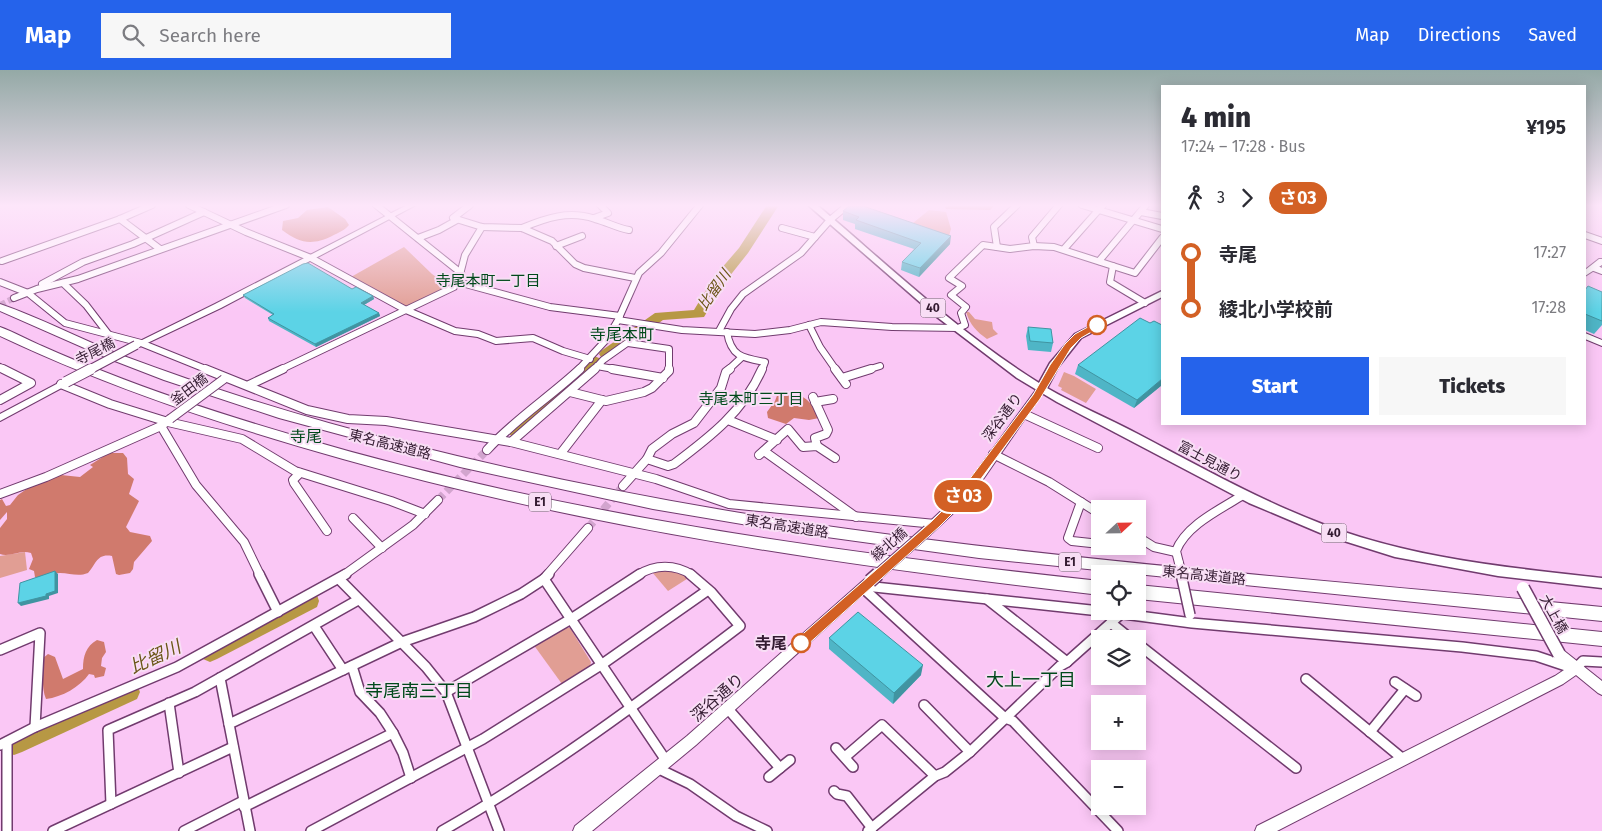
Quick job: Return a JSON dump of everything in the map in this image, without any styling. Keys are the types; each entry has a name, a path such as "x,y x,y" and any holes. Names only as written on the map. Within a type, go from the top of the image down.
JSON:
{"highway":[{"name":"東名高速道路","path":"0,307 48,330 122,360 193,387 288,417 433,456 626,499 815,530 977,552 1602,614"},
{"name":"東名高速道路","path":"0,331 80,366 227,420 398,470 466,486 612,517 820,555 979,576 1091,587"},
{"name":"東名高速道路","path":"1146,593 1602,639"}],"main road":[{"name":"富士見通り","path":"854,241 994,357 1041,389 1243,495 1288,516 1331,533 1381,547 1516,574 1602,583"},
{"path":"1041,389 1054,365 1078,336 1161,295"}],"street":[{"path":"1,260 58,241"},
{"path":"37,289 41,284 84,262 142,241"},
{"path":"148,241 160,249"},
{"path":"14,298 184,241"},
{"path":"272,241 312,258 406,310 455,331 478,334 496,341 533,338 563,351 590,359"},
{"name":"寺尾橋","path":"1,417 139,344 345,241"},
{"path":"421,241 461,273"},
{"path":"249,385 448,291 458,282 465,255 473,241"},
{"path":"549,241 575,264 584,268 635,278"},
{"path":"556,246 570,241"},
{"path":"487,450 497,439 556,392 590,359 606,340 619,318 635,278 671,241"},
{"path":"719,331 731,309 743,294 801,253 812,241"},
{"path":"996,241 997,247"},
{"path":"1033,241 1034,246"},
{"path":"1064,249 1072,241"},
{"path":"1099,261 1116,241"},
{"path":"458,282 550,308 619,318 648,326 763,333 790,330 809,324 834,322 901,327 958,328 965,325 961,313 966,307 951,295 962,286 949,278 983,245 1010,249 1034,246 1064,249 1135,273 1160,241"},
{"path":"1586,274 1598,269 1602,261"},
{"path":"1113,266 1110,282 1146,303"},
{"path":"0,282 28,293 65,323 139,344 225,378 249,385 307,410 348,419 386,421 511,442 634,473 729,504 932,527"},
{"path":"62,283 86,305 109,335"},
{"path":"809,324 820,347 844,381 880,366"},
{"path":"511,442 570,392 597,366 648,326"},
{"path":"647,459 668,466 674,464 718,431 750,393 760,377 765,362 742,357 731,349 728,332"},
{"path":"1586,336 1602,343"},
{"path":"570,392 606,401 644,392 663,378 670,366 669,349 628,343"},
{"path":"623,486 647,459 652,449 672,434 694,423 721,388 726,372 742,357"},
{"path":"597,366 663,378"},
{"path":"0,367 31,383 0,400"},
{"name":"釜田橋","path":"0,494 46,477 166,422 225,378"},
{"path":"63,383 110,404 166,422 242,439 300,473 391,501 425,514"},
{"name":"深谷通り","path":"932,527 960,500 980,475 993,454 1041,389"},
{"path":"833,399 814,400 828,430 826,434 815,438 817,446 835,458"},
{"path":"561,454 602,400"},
{"path":"1024,414 1098,448"},
{"path":"728,420 776,440"},
{"path":"166,422 196,485 244,542 278,612"},
{"path":"817,446 808,449 802,448 788,429 762,453 858,518"},
{"path":"993,454 1049,482 1091,508"},
{"path":"300,473 295,477 294,483 327,531"},
{"path":"1191,619 1176,552 1179,544 1212,515 1243,495"},
{"path":"7,831 3,795 3,744 35,727 177,667 340,579 413,525 438,500"},
{"path":"1081,502 1068,538 1072,542 1091,543"},
{"path":"353,518 382,548"},
{"name":"綾北橋","path":"866,585 932,527"},
{"path":"229,724 402,642 474,617 521,594 544,579 588,528"},
{"path":"1146,542 1154,547 1176,552"},
{"path":"442,831 488,806 631,709 740,626 693,573 666,564 655,566 571,619 446,692"},
{"name":"大上橋","path":"1516,574 1559,654 1575,669 1602,689"},
{"path":"340,579 358,600 426,667 446,692 466,749 499,831"},
{"path":"544,579 631,709 668,775 690,784 736,816 767,831"},
{"path":"866,585 1091,610"},
{"path":"866,585 1005,718 1013,721 1118,831"},
{"name":"深谷通り","path":"580,831 663,765 866,585"},
{"path":"311,831 466,749 601,665 708,590"},
{"path":"987,599 1067,662"},
{"path":"111,804 108,730 195,692 358,600"},
{"path":"1146,615 1536,656 1575,669"},
{"path":"834,790 837,794 847,796 870,829 934,776 946,772 970,752 1060,666 1067,662 1114,620"},
{"path":"1110,623 1119,630"},
{"path":"314,626 348,668 360,692 380,713 393,733 403,753 411,778"},
{"path":"0,650 40,633 35,727"},
{"path":"1146,650 1296,768"},
{"path":"1262,831 1559,680 1583,661 1602,662"},
{"path":"220,678 250,831"},
{"path":"1306,680 1403,759"},
{"path":"1394,682 1416,696"},
{"path":"1370,732 1405,689"},
{"path":"169,703 179,773"},
{"path":"924,705 970,752"},
{"path":"728,709 780,768"},
{"path":"844,757 882,725 934,776"},
{"path":"184,831 393,733"},
{"path":"53,831 233,747"},
{"path":"836,748 853,767"},
{"path":"770,777 790,760"}],"shaded area":[{"path":"302,241 320,241 312,242"},
{"path":"404,247 432,274 450,287 407,307 351,277"},
{"path":"966,312 969,312 975,319 992,322 993,329 998,334 987,339 974,328"},
{"path":"1064,372 1096,389 1086,403 1061,390 1062,388 1058,386"},
{"path":"780,391 794,393 805,398 813,406 819,418 809,420 794,418 786,424 768,418 767,412"},
{"path":"109,453 123,453 127,458 128,474 134,479 129,494 139,501 126,527 130,532 150,536 152,541 134,562 130,573 116,574 112,556 103,556 97,560 88,573 77,575 60,573 35,577 34,571 29,569 33,559 31,553 0,554 0,528 7,519 7,512 0,520 0,500 2,499 6,506 10,505 18,495 31,486 61,475 80,477 93,467 90,465"},
{"path":"25,552 27,570 0,578 0,556"},
{"path":"665,569 679,571 690,577 668,591 652,572"},
{"path":"565,627 570,628 591,662 590,666 562,684 533,644"},
{"path":"97,640 104,642 106,652 102,658 101,666 106,668 104,676 95,678 94,675 89,674 70,691 46,699 42,659 48,654 55,657 63,679 83,669 86,652 90,645"}],"building":[{"path":"914,241 947,241 920,268 902,262 921,243"},
{"path":"308,263 352,289 356,287 373,296 361,303 379,313 315,344 268,318 274,314 243,295"},
{"path":"1588,286 1602,292 1602,321 1586,314 1586,289"},
{"path":"1140,318 1150,323 1154,321 1161,324 1161,380 1137,400 1078,365"},
{"path":"1028,327 1051,329 1053,343 1030,341"},
{"path":"55,571 55,591 46,594 46,596 18,603 20,583"},
{"path":"858,612 923,665 894,693 829,638"}],"waterway":[{"name":"比留川","path":"606,354 660,316 699,314 719,280 750,241"},
{"name":"比留川","path":"513,430 555,398 594,361"},
{"name":"比留川","path":"210,653 310,601"},
{"name":"比留川","path":"14,745 130,692"}],"tunnel":[{"path":"0,305 14,298"},
{"path":"438,500 487,450"},
{"path":"588,528 623,486"}],"bus line":[{"name":"さ03","path":"801,643 960,500 1036,397 1054,365 1068,346 1078,336 1097,325"}],"place":[{"name":"寺尾","path":"801,643"}],"district":[{"name":"寺尾本町一丁目","path":"488,281"},
{"name":"寺尾本町","path":"622,334"},
{"name":"寺尾本町三丁目","path":"751,399"},
{"name":"寺尾","path":"306,436"},
{"name":"大上一丁目","path":"1031,680"},
{"name":"寺尾南三丁目","path":"419,691"}]}
